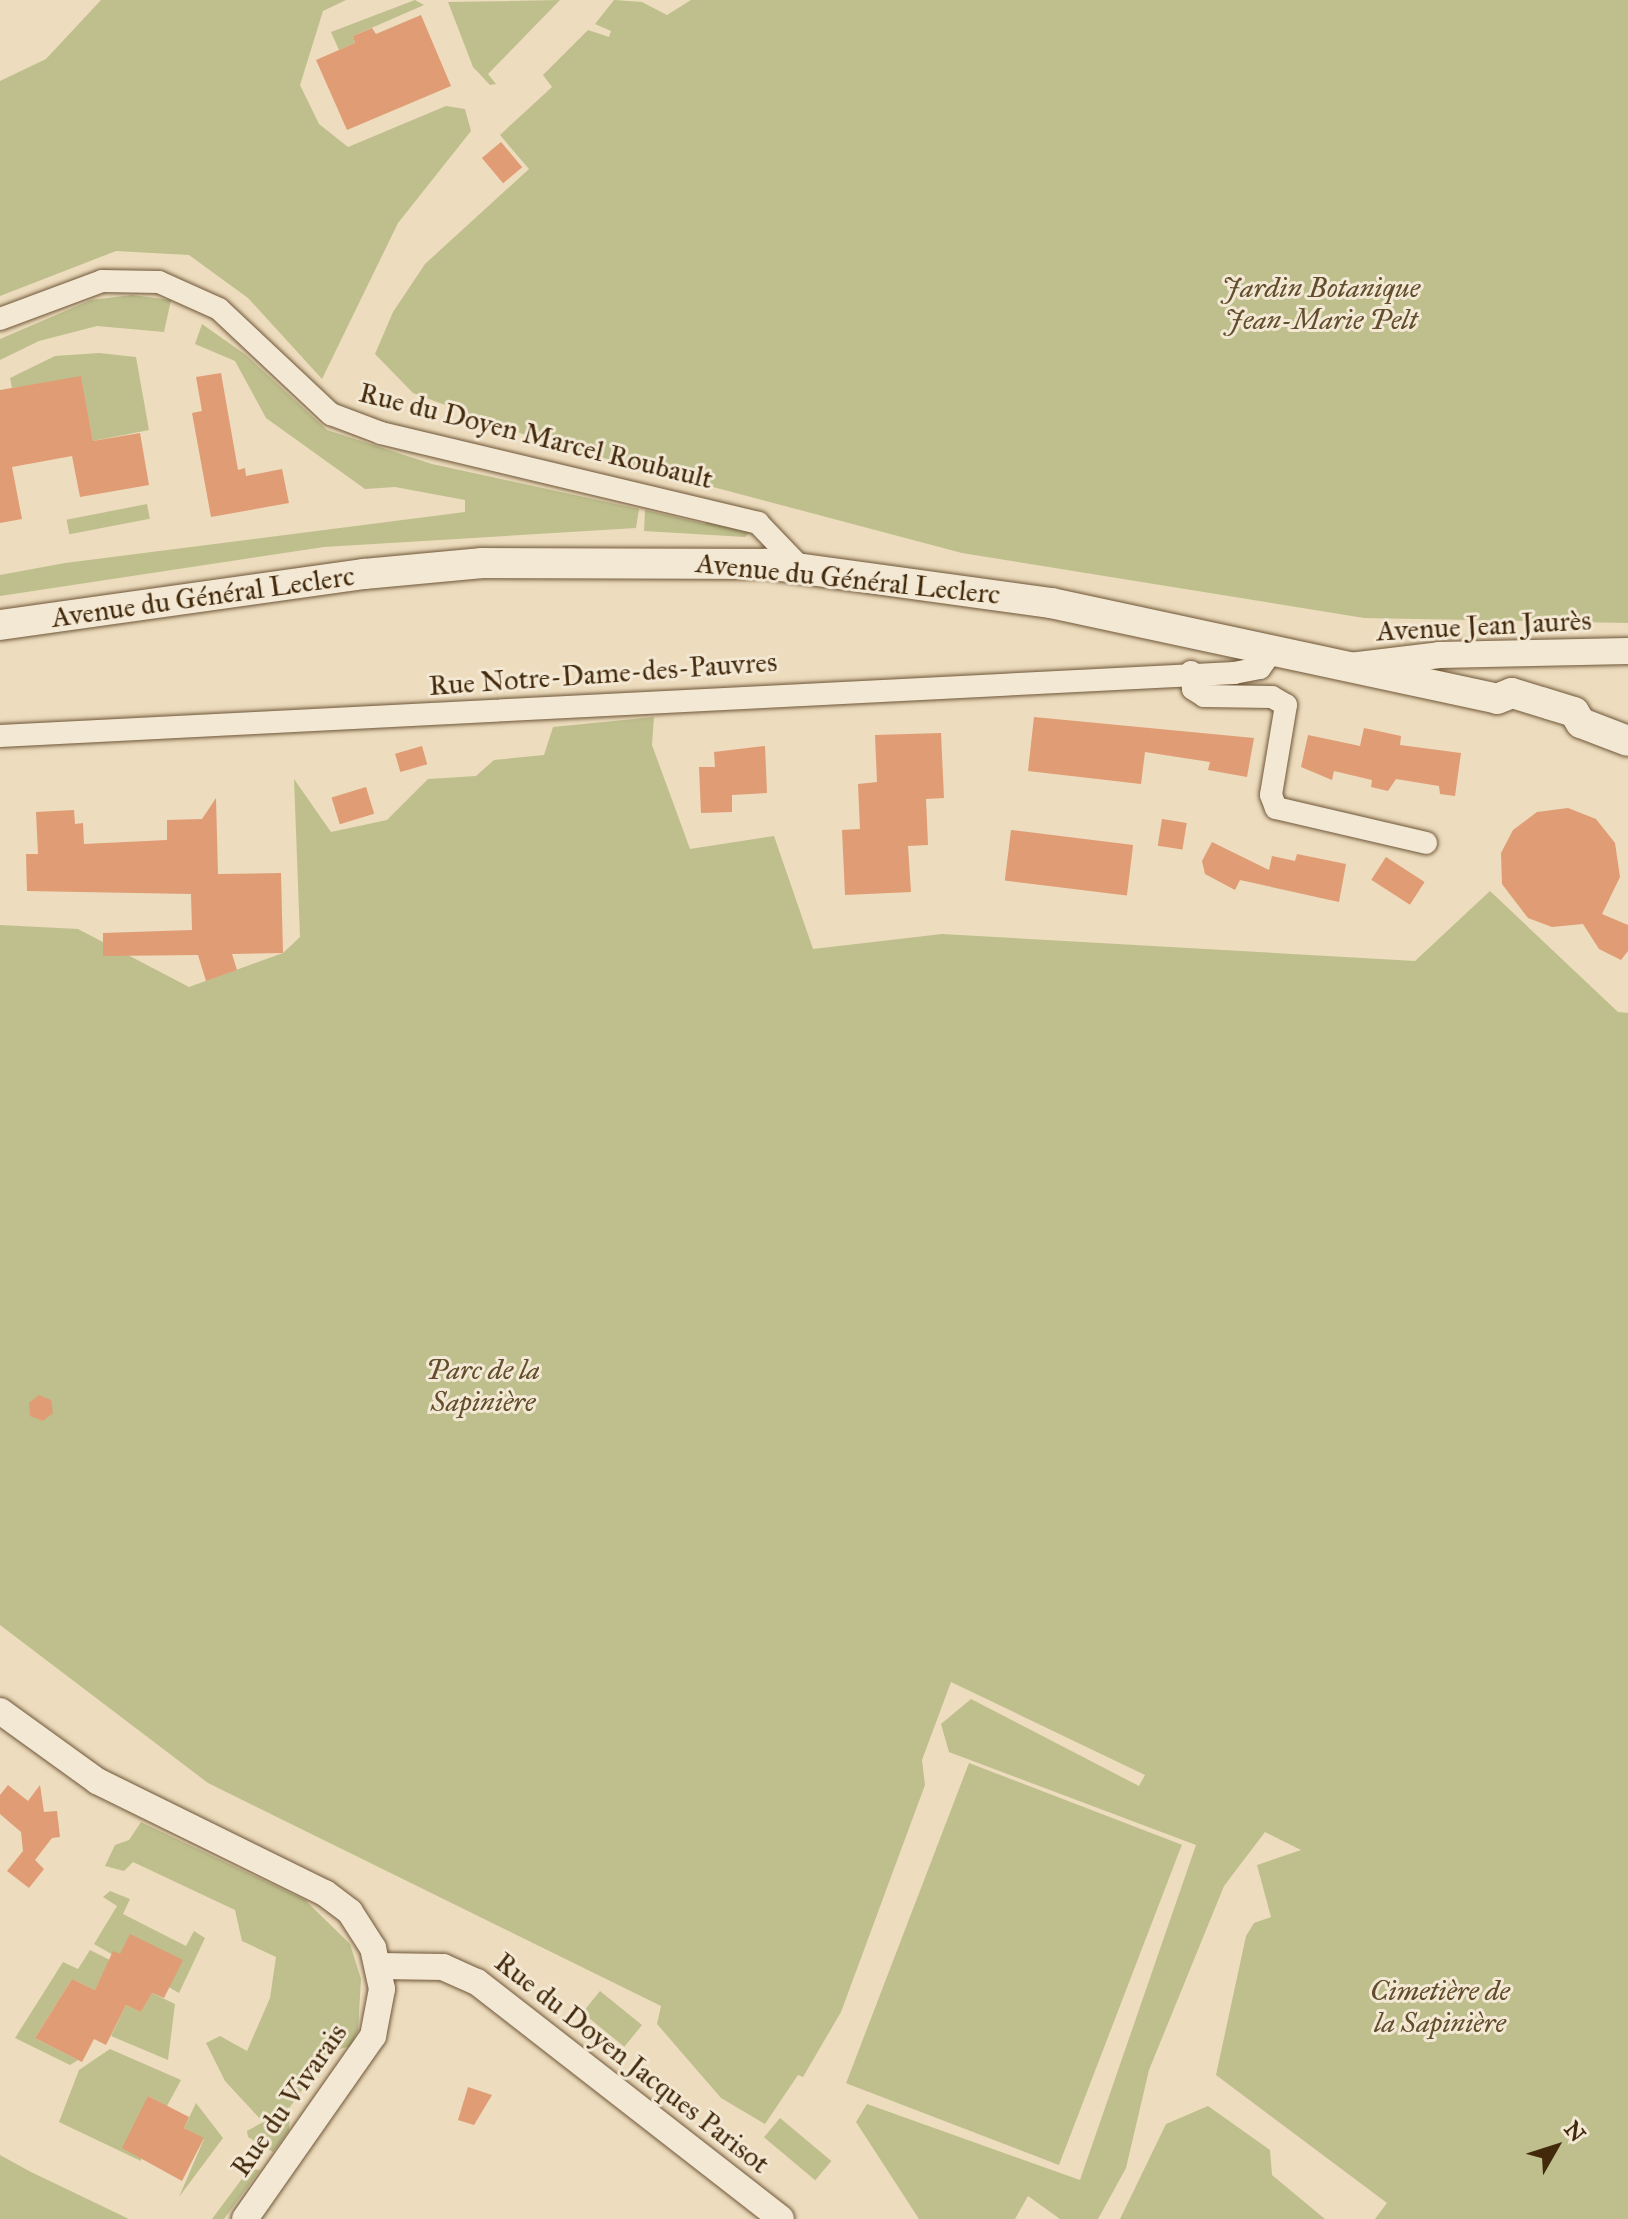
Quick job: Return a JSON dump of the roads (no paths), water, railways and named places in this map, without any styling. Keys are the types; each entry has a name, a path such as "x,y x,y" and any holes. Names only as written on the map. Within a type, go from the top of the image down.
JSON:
{"main road":[{"name":"Avenue du Général Leclerc","path":"0,625 364,574 482,563 662,560 803,570 1051,603 1497,699 1507,711 1567,729 1581,723 1628,741"}],"street":[{"name":"Rue du Doyen Marcel Roubault","path":"0,319 102,281 159,282 219,309 331,414 566,479 758,523 803,570"},
{"name":"Rue Notre-Dame-des-Pauvres","path":"0,736 1260,668 1258,648"},
{"name":"Avenue Jean Jaurès","path":"1343,667 1439,655 1628,651"},
{"path":"1200,672 1193,689 1204,696 1272,697 1286,705 1271,795 1276,808 1426,843"},
{"path":"0,1711 97,1781 325,1893 363,1930 379,1966"},
{"name":"Rue du Doyen Jacques Parisot","path":"379,1966 452,1970 535,2027 781,2219"},
{"name":"Rue du Vivarais","path":"245,2219 369,2044 379,2021 379,1966"}],"park label":[{"name":"Jardin Botanique Jean-Marie Pelt","path":"1321,304"},
{"name":"Parc de la Sapinière","path":"483,1386"},
{"name":"Cimetière de la Sapinière","path":"1440,2007"}]}
